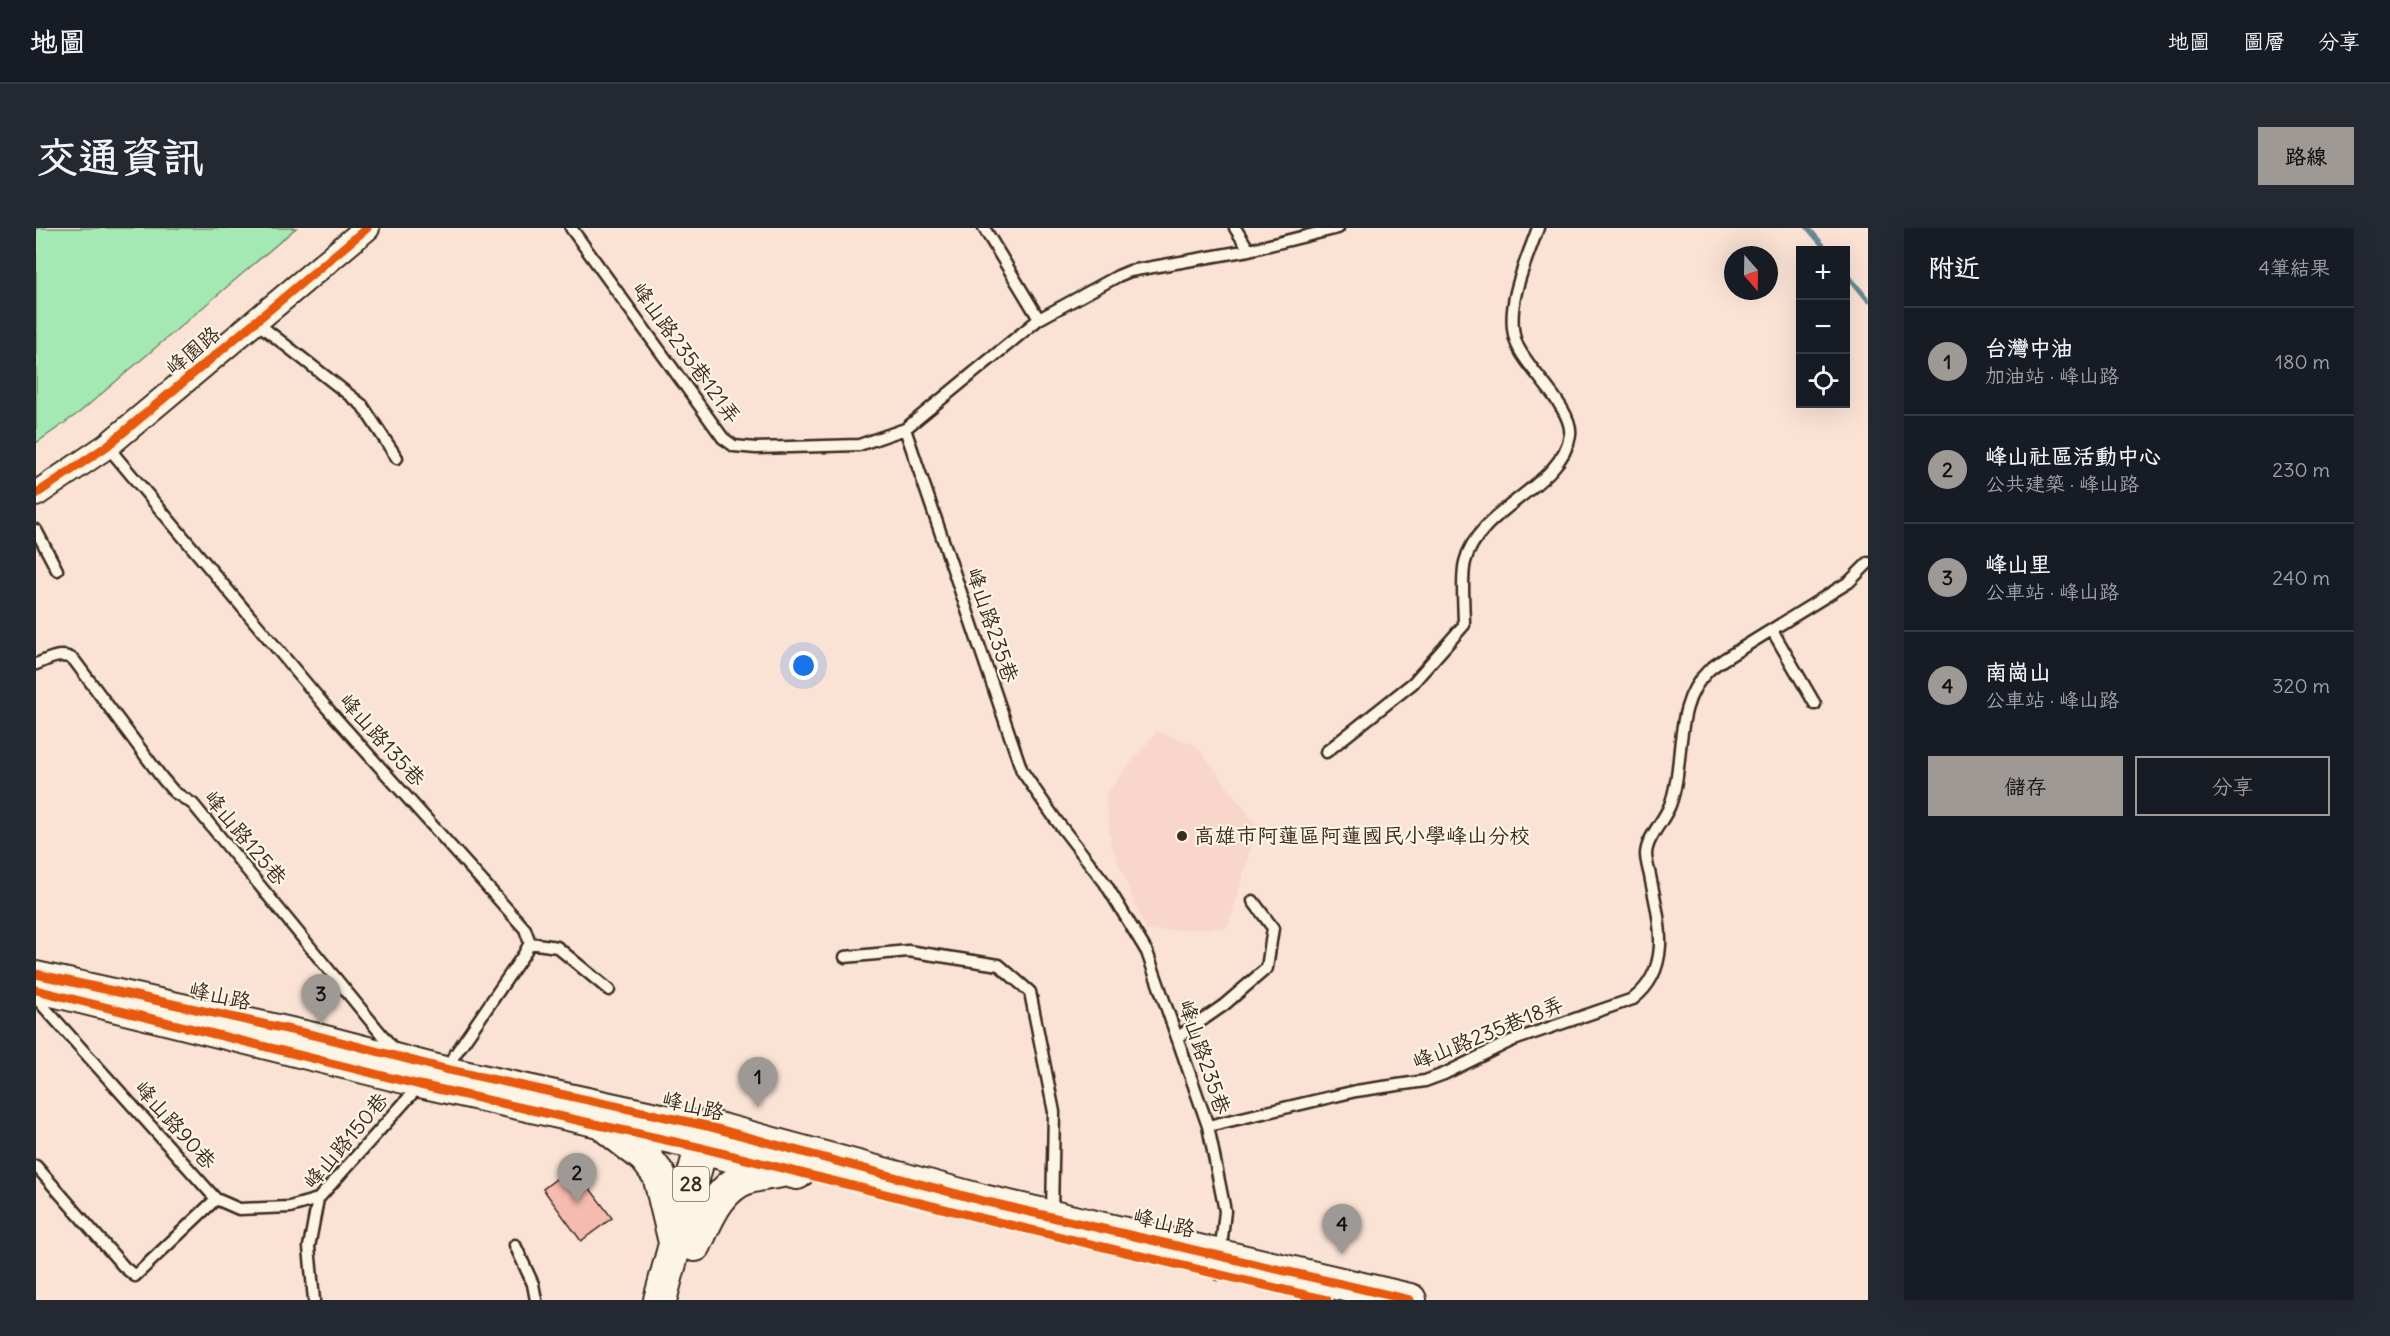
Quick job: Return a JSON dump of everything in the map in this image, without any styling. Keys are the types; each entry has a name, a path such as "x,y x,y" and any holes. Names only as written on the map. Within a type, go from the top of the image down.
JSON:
{"main road":[{"path":"608,1128 645,1157 659,1175 685,1243"},
{"name":"峰山路","path":"715,1140 1052,1217 1220,1264 1328,1300"},
{"name":"峰山路","path":"715,1140 787,1170 1220,1264 1410,1300"},
{"name":"28","path":"660,1300 685,1243 715,1140"},
{"path":"685,1243 714,1205 729,1190 747,1178 787,1170"},
{"name":"28","path":"680,1300 685,1243"}],"street":[{"name":"峰園路","path":"36,494 107,446 367,228"},
{"name":"峰山路","path":"36,974 318,1036 406,1073 445,1069 715,1140"},
{"name":"峰山路","path":"36,990 406,1073 608,1128 715,1140"}],"lane":[{"name":"峰山路235巷121弄","path":"571,228 723,438 734,446 756,448 859,444 904,429"},
{"path":"984,228 1039,320"},
{"path":"1235,228 1249,250"},
{"path":"904,429 1039,320 1118,276 1249,250 1338,228"},
{"path":"1326,752 1413,683 1464,625 1465,562 1481,530 1548,472 1562,455 1570,433 1567,416 1516,344 1512,326 1516,288 1538,228"},
{"path":"256,322 362,405 397,458"},
{"name":"峰山路235巷","path":"904,429 1022,771 1056,820 1106,883 1147,952 1208,1126 1225,1211 1220,1264"},
{"name":"峰山路135巷","path":"107,446 326,707 525,929 530,943"},
{"path":"36,530 57,570"},
{"name":"峰山路235巷18弄","path":"1208,1126 1356,1091 1425,1081 1511,1041 1633,999 1643,992 1658,964 1661,945 1660,926 1646,854 1670,806 1686,712 1694,688 1708,672 1849,582 1868,563"},
{"path":"1772,630 1815,704"},
{"name":"峰山路125巷","path":"36,664 60,656 67,656 74,660 162,778 174,792 193,804 406,1073"},
{"path":"1178,1037 1224,1005 1267,968 1273,928 1253,901"},
{"path":"445,1069 530,943 557,947 609,990"},
{"path":"845,957 908,951 999,965 1030,992 1054,1112 1052,1217"},
{"name":"峰山路90巷","path":"36,998 216,1199 239,1209 290,1207 318,1198"},
{"name":"峰山路150巷","path":"314,1300 309,1247 318,1198 406,1073"},
{"path":"36,1166 124,1267 135,1276 216,1199"},
{"path":"515,1245 533,1284 536,1300"}],"shaded area":[{"name":"高雄市阿蓮區阿蓮國民小學峰山分校","path":"1157,731 1196,745 1257,826 1228,928 1146,931 1111,845 1105,795"}],"green space":[{"path":"36,228 296,228 80,412 36,443"}],"building":[{"path":"573,1166 612,1218 581,1241 543,1189"}],"waterway":[{"path":"1808,228 1824,246"},
{"path":"1850,278 1868,300"}],"cycle path":[{"path":"36,494 107,446 367,228"},
{"path":"36,974 318,1036 445,1069 707,1126 983,1201 1410,1300"},
{"path":"36,990 420,1085 702,1148 977,1217 1327,1300"}],"place":[{"name":"高雄市阿蓮區阿蓮國民小學峰山分校","path":"1182,836"},
{"name":"峰山里","path":"321,1024"},
{"name":"台灣中油","path":"758,1107"},
{"name":"峰山社區活動中心","path":"577,1203"},
{"name":"南崗山","path":"1342,1254"}]}
